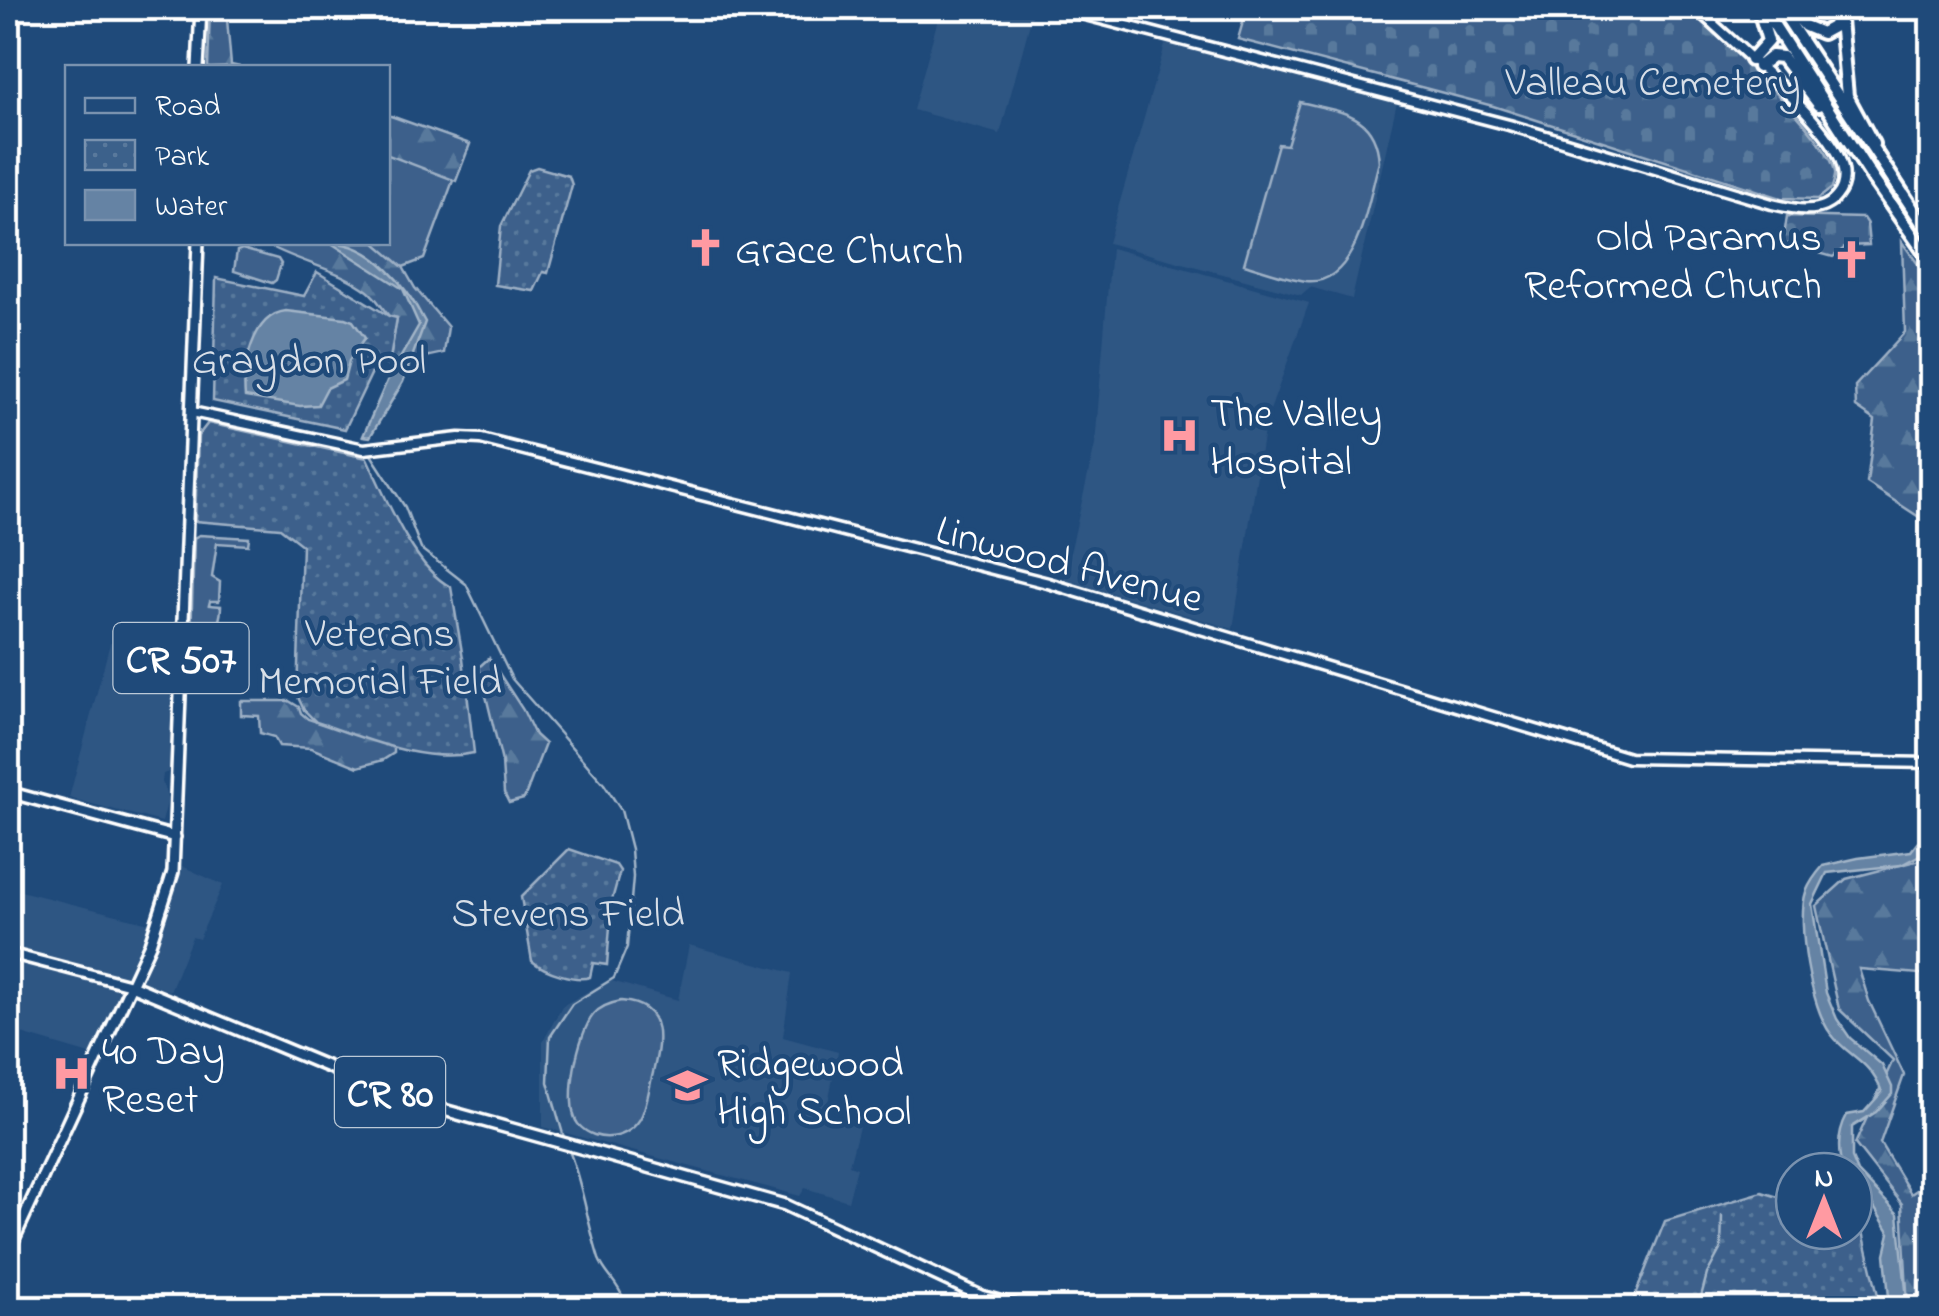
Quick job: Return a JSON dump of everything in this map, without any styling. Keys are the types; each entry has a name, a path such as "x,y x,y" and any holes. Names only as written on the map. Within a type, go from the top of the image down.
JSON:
{"highway":[{"path":"1754,64 1768,38 1760,8"},
{"path":"1760,8 1932,263"},
{"path":"1780,8 1932,238"},
{"path":"1789,8 1805,26 1822,33 1834,28 1839,8"},
{"path":"1839,8 1847,96 1883,168"},
{"path":"1754,64 1772,56 1785,60 1840,128"}],"main road":[{"path":"198,65 202,8"},
{"path":"1058,8 1509,125 1781,206 1820,208 1832,202 1841,190 1842,165 1830,142 1696,8"},
{"name":"CR 507","path":"8,1252 152,939 172,877 198,245"},
{"name":"Linwood Avenue","path":"192,412 364,449 459,438 504,444 1048,584 1629,758 1932,763"},
{"path":"8,792 175,837"},
{"path":"8,953 131,985"},
{"name":"CR 80","path":"131,985 408,1100 784,1205 982,1296 1024,1308"}],"shaded area":[{"path":"941,8 1034,8 1000,134 913,110"},
{"path":"1165,45 1397,102 1352,299 1310,287 1301,295 1108,243"},
{"name":"The Valley Hospital","path":"1111,248 1309,303 1265,424 1233,629 1064,579 1095,445"},
{"path":"110,643 172,656 171,771 163,774 168,799 162,822 69,798"},
{"path":"169,860 223,885 199,939 192,937 170,991 132,978 93,1055 8,1030 8,888 149,923"},
{"name":"Ridgewood High School","path":"689,945 792,973 783,1037 838,1052 825,1118 859,1127 849,1165 857,1168 848,1201 805,1188 800,1196 543,1127 543,1042 562,1006 608,980 678,1000"}],"green space":[{"path":"210,8 226,8 231,65 208,65"},
{"name":"Valleau Cemetery","path":"1247,8 1688,8 1814,135 1828,156 1835,178 1832,188 1818,199 1781,198 1493,106 1238,39"},
{"path":"1300,102 1342,112 1363,124 1371,133 1379,162 1365,217 1349,256 1324,279 1306,281 1244,264 1278,144 1287,145"},
{"path":"390,116 470,144 456,181 390,156"},
{"path":"390,155 454,178 424,259 403,267 368,245 390,245"},
{"path":"537,167 569,176 572,185 548,273 543,272 534,291 495,285 501,226 529,170"},
{"path":"1787,216 1863,218 1869,245 1847,246 1833,257 1783,243"},
{"path":"1902,242 1931,282 1931,728 1919,705 1919,517 1867,483 1875,420 1856,407 1855,386 1905,332"},
{"path":"377,245 403,267 448,327 444,353 389,365 397,318 389,316 371,293 357,283 270,246"},
{"path":"237,251 278,259 281,264 276,280 272,283 234,271"},
{"name":"Graydon Pool","path":"317,272 397,318 389,365 376,364 345,429 213,401 216,278 304,296"},
{"name":"Veterans Memorial Field","path":"208,423 367,458 413,548 425,565 451,587 474,753 434,755 394,748 316,722 304,710 297,695 302,545 280,528 195,521 198,436"},
{"path":"194,538 249,538 248,545 217,543 212,577 220,582 219,601 210,601 209,605 221,606 219,619 210,633 191,639"},
{"path":"489,658 535,735 545,744 524,799 509,803 479,667"},
{"path":"241,701 289,701 308,719 394,747 394,753 358,767 311,748 279,746 274,737 260,733 259,716 241,715"},
{"name":"Stevens Field","path":"569,849 616,865 620,871 612,900 607,965 593,963 590,977 584,978 560,975 532,961 521,897"},
{"path":"1931,857 1931,975 1859,969 1869,1001 1904,1075 1880,1143 1911,1194 1931,1180 1931,1283 1918,1280 1917,1308 1908,1308 1902,1204 1874,1168 1874,1151 1860,1151 1855,1144 1893,1060 1839,1009 1816,906 1846,879"},
{"path":"621,1001 636,1004 654,1018 658,1028 657,1052 645,1106 637,1123 622,1134 603,1137 585,1131 574,1115 574,1069 594,1014"},
{"path":"1762,1192 1774,1196 1774,1251 1868,1251 1881,1308 1630,1308 1665,1221"}],"water":[{"path":"334,245 361,250 387,269 409,295 425,322 403,382 370,437 363,436 387,381 419,325 403,289"},
{"name":"Graydon Pool","path":"286,311 345,318 353,321 365,338 349,361 344,380 327,388 318,405 245,397 245,372 257,332 274,315"},
{"path":"1931,834 1931,849 1901,865 1827,873 1812,904 1826,993 1837,1019 1850,1038 1882,1065 1892,1087 1892,1094 1876,1112 1852,1127 1852,1151 1839,1151 1847,1115 1864,1112 1882,1092 1871,1072 1838,1042 1824,1022 1807,965 1803,906 1813,878 1823,866 1911,851 1921,838"},
{"path":"1874,1189 1898,1214 1908,1308 1890,1308 1885,1254 1890,1233 1874,1207"}],"waterway":[{"path":"370,453 405,507 421,549 466,584 512,679 604,784 621,810 633,877 627,947 614,978 572,1004 550,1037 548,1082 565,1141"},
{"path":"568,1148 599,1259 624,1300 620,1308"},
{"path":"1698,1308 1707,1274 1721,1248 1722,1216"}],"place":[{"name":"Grace Church","path":"705,248"},
{"name":"Old Paramus Reformed Church","path":"1852,259"},
{"name":"The Valley Hospital","path":"1180,435"},
{"name":"40 Day Reset","path":"72,1073"},
{"name":"Ridgewood High School","path":"687,1085"}]}
